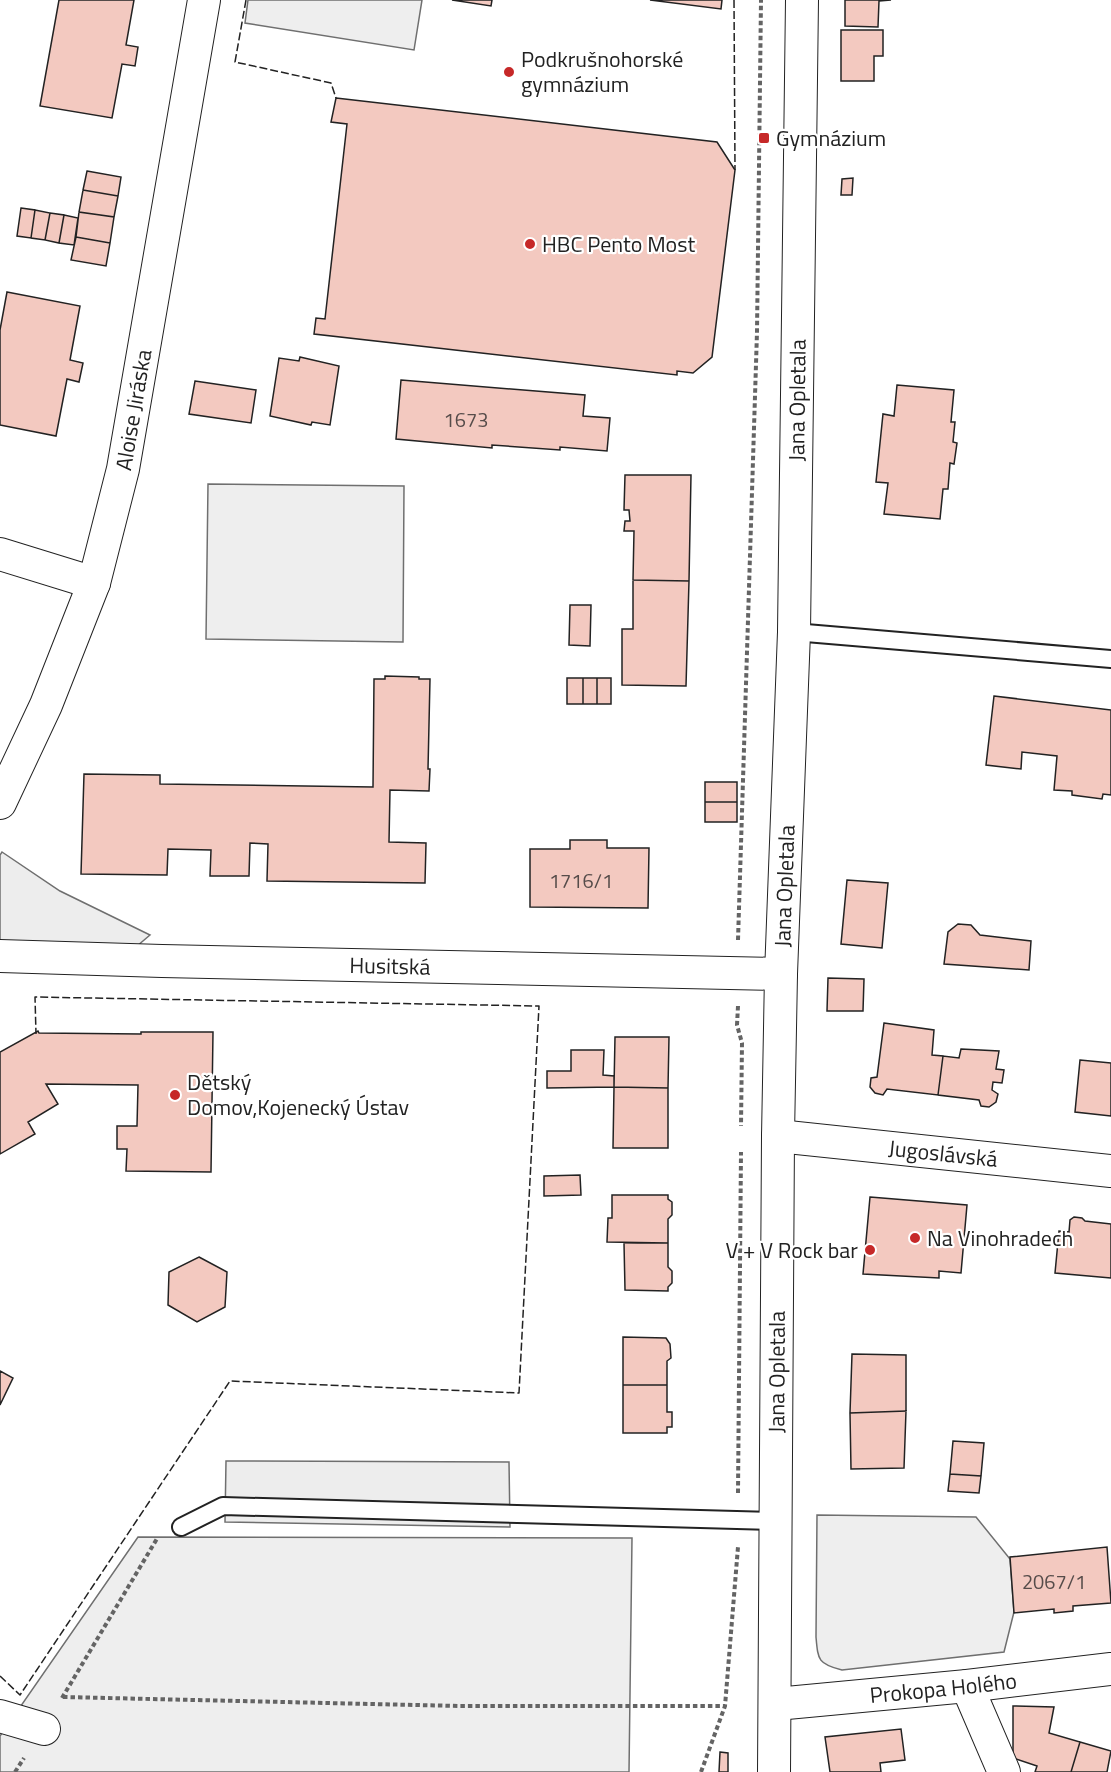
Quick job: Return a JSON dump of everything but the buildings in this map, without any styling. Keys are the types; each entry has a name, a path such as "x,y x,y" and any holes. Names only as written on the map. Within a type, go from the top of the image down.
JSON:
{"street":[{"name":"Aloise Jiráska","path":"0,803 46,705 94,583 123,469 204,0"},
{"name":"Jana Opletala","path":"774,1772 777,1136 794,632 802,0"},
{"path":"0,554 94,583"},
{"name":"Husitská","path":"0,956 781,974"},
{"name":"Jugoslávská","path":"777,1136 1111,1171"},
{"name":"Prokopa Holého","path":"776,1704 967,1686 1111,1669"},
{"path":"967,1686 1004,1772"},
{"path":"0,1716 44,1729"}],"lane":[{"path":"794,632 1111,659"},
{"path":"182,1527 223,1506 775,1521"}],"path":[{"path":"738,944 757,332 761,0"},
{"path":"738,1005 737,1025 742,1043 741,1137"},
{"path":"738,1493 741,1149"},
{"path":"15,1772 44,1729 157,1538 182,1527"},
{"path":"701,1772 725,1706 738,1540"},
{"path":"730,1639 737,1640"},
{"path":"63,1697 459,1706 725,1706"}],"shaded area":[{"path":"248,0 422,0 414,50 245,23"},
{"path":"208,484 404,486 403,642 206,639"},
{"path":"2,852 60,891 150,935 130,952 0,948 0,855"},
{"path":"226,1461 509,1462 510,1527 225,1522"},
{"path":"817,1515 976,1517 1010,1559 1014,1612 1004,1652 842,1670 828,1666 819,1656 816,1637"},
{"path":"138,1537 632,1538 629,1772 0,1772 0,1736"}],"fence":[{"path":"246,0 235,62 331,83 336,98"},
{"path":"734,0 735,170"},
{"path":"0,1676 20,1695 230,1381 519,1393 539,1006 35,997 36,1034"}],"place":[{"name":"Podkrušnohorské gymnázium","path":"509,72"},
{"name":"Gymnázium","path":"764,138"},
{"name":"HBC Pento Most","path":"530,244"},
{"name":"Dětský Domov,Kojenecký Ústav","path":"175,1095"},
{"name":"Na Vinohradech","path":"915,1238"},
{"name":"V + V Rock bar","path":"870,1250"}]}
